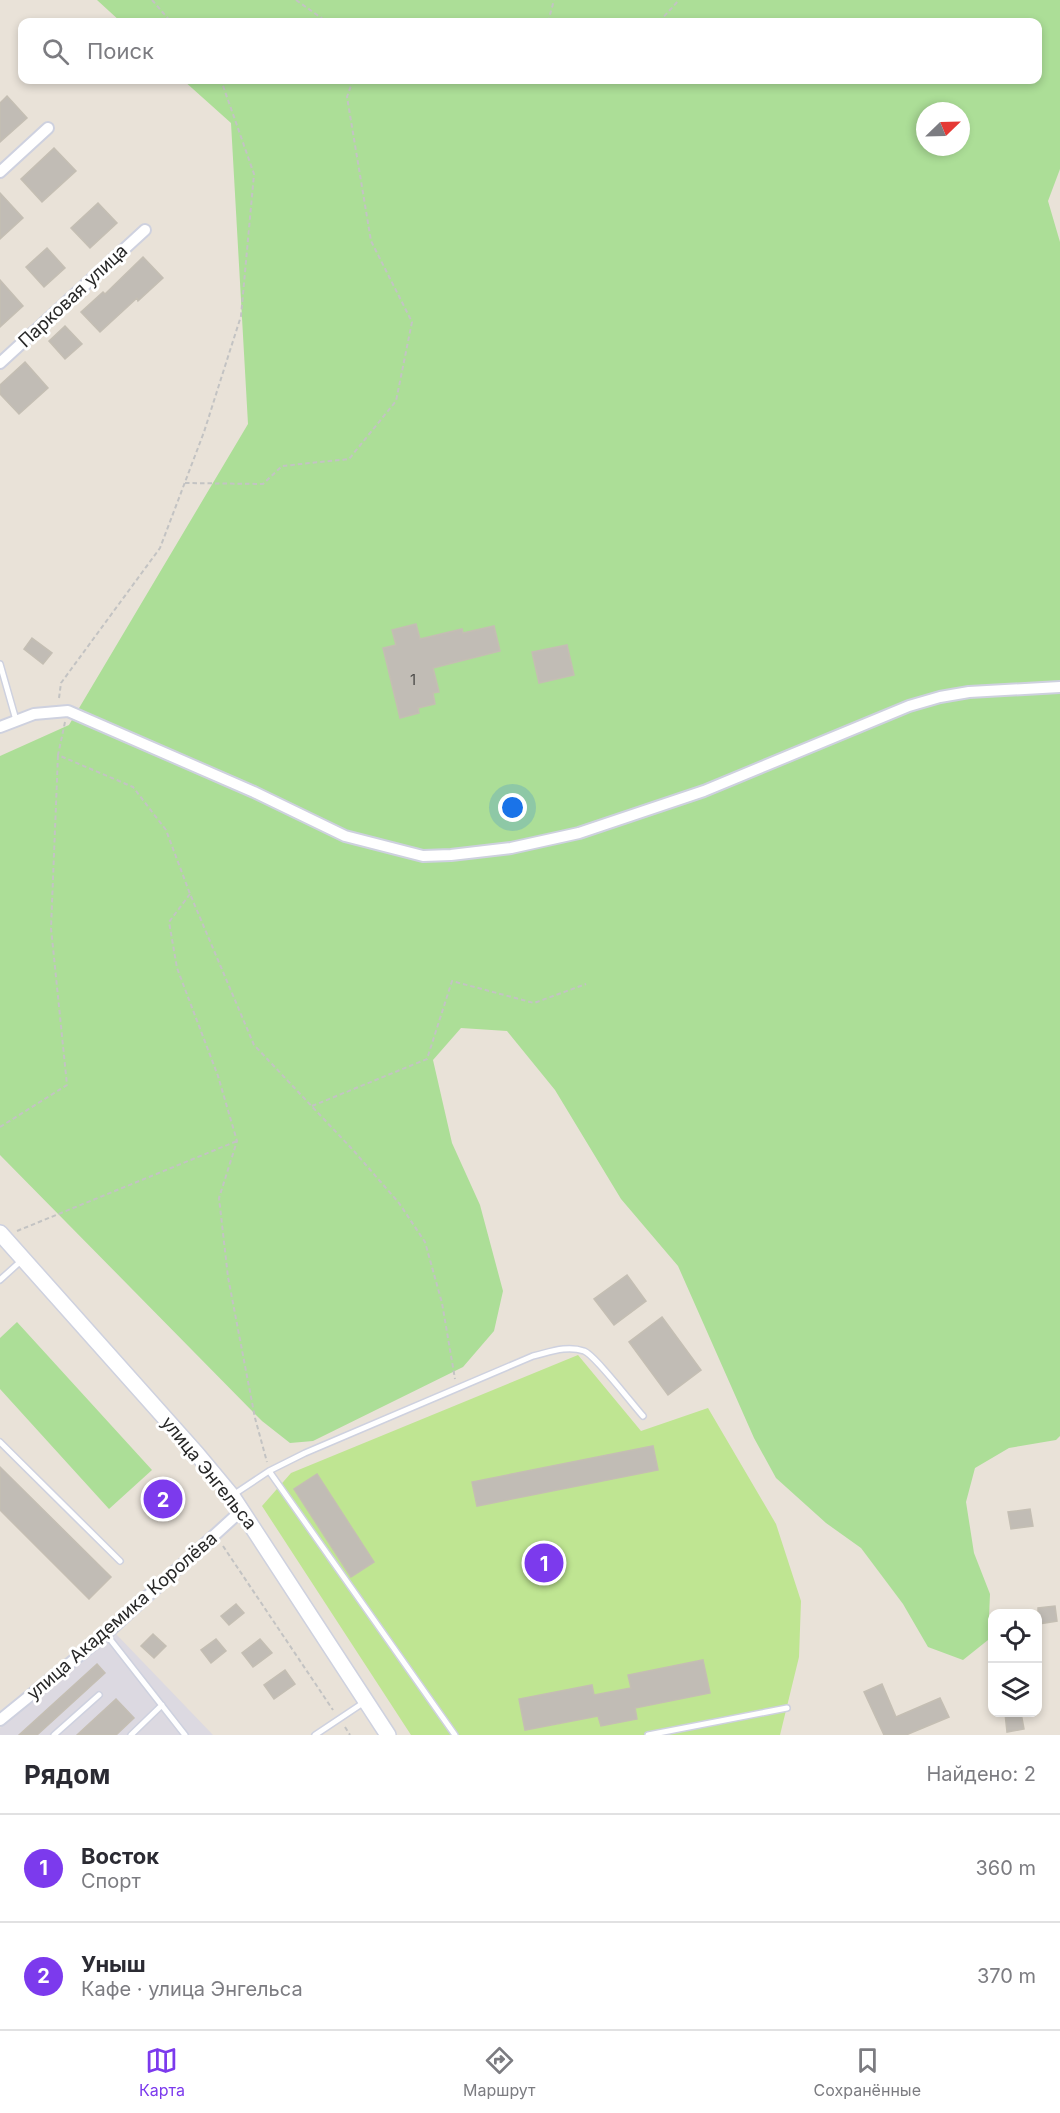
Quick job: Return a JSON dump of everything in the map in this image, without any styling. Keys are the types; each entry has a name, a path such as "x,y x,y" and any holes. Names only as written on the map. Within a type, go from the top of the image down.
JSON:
{"main road":[{"name":"улица Энгельса","path":"2,1235 232,1496 388,1735"}],"street":[{"path":"0,172 48,128"},
{"name":"Парковая улица","path":"0,363 145,230"},
{"path":"0,727 16,720 63,711 254,792 345,836 423,856 451,855 511,848 579,834 704,791 909,706 940,697 969,692 1060,687"},
{"name":"улица Академика Королёва","path":"0,1720 106,1634 242,1510"}],"lane":[{"path":"0,664 16,720"},
{"path":"0,1280 23,1259"},
{"path":"232,1496 269,1471 305,1453 533,1356 557,1350 572,1348 587,1351 643,1416"},
{"path":"0,1442 120,1561"},
{"path":"269,1471 454,1735"},
{"path":"106,1634 185,1735"},
{"path":"54,1735 99,1695"},
{"path":"315,1735 366,1701"},
{"path":"130,1735 162,1706"},
{"path":"648,1735 787,1708"}],"path":[{"path":"152,0 168,18"},
{"path":"296,0 321,18"},
{"path":"549,18 554,0"},
{"path":"663,18 679,0"},
{"path":"0,1127 66,1085 51,928 58,755 63,711 61,683 160,548 204,432 242,316 254,174 221,84"},
{"path":"184,483 263,484 282,466 349,459 396,401 412,322 371,241 347,97 352,84"},
{"path":"58,755 133,787 166,830 190,894 254,1045 399,1203 425,1242 442,1303 457,1389"},
{"path":"190,894 169,922 177,968 218,1076 237,1141 219,1198 228,1277 255,1418 269,1471"},
{"path":"312,1106 427,1059 452,981 534,1003 586,984"},
{"path":"2,1235 237,1141"},
{"path":"215,1534 350,1735"}],"shaded area":[{"path":"116,1634 213,1735 0,1735 0,1728"}],"green space":[{"path":"97,0 1060,0 1060,169 1048,201 1060,242 1060,1436 1056,1440 1009,1448 975,1468 966,1502 974,1553 990,1594 988,1640 963,1660 928,1647 903,1604 861,1548 826,1523 776,1478 754,1438 678,1266 621,1199 555,1090 507,1031 461,1028 433,1060 452,1143 480,1205 503,1291 494,1331 463,1367 313,1441 290,1443 262,1421 0,1155 0,756 69,725 248,424 231,123 187,84 1042,84 1042,18 117,18"},
{"path":"17,1322 152,1470 109,1509 0,1389 0,1338"},
{"path":"578,1355 641,1431 708,1408 776,1524 801,1601 799,1657 780,1735 411,1735 262,1506 291,1473"}],"building":[{"path":"7,96 27,118 0,142 0,103"},
{"path":"54,148 76,171 42,202 21,179"},
{"path":"0,193 23,218 0,239"},
{"path":"98,203 117,223 90,248 71,228"},
{"path":"47,248 65,268 44,287 26,267"},
{"path":"143,257 163,278 100,332 81,312 103,292 105,294"},
{"path":"0,280 23,306 0,327"},
{"path":"65,326 82,344 65,359 49,341"},
{"path":"25,362 48,388 19,414 0,394 0,385"},
{"path":"416,624 420,639 462,629 463,633 494,626 500,651 433,668 439,692 433,693 435,704 418,708 419,713 400,718 383,648 396,645 392,630"},
{"path":"32,638 52,653 43,664 24,649"},
{"path":"567,645 574,675 539,683 532,652"},
{"path":"627,1275 646,1301 614,1325 594,1299"},
{"path":"662,1317 701,1370 668,1395 629,1342"},
{"path":"653,1446 658,1470 477,1506 472,1482"},
{"path":"0,1467 111,1577 89,1599 0,1510"},
{"path":"317,1474 374,1562 351,1577 294,1489"},
{"path":"1030,1509 1033,1526 1011,1529 1008,1512"},
{"path":"236,1604 244,1613 229,1625 221,1616"},
{"path":"1055,1606 1057,1621 1042,1623 1042,1609 1038,1608"},
{"path":"153,1634 166,1646 154,1658 141,1646"},
{"path":"216,1639 226,1651 211,1663 201,1650"},
{"path":"260,1639 272,1653 253,1667 242,1653"},
{"path":"703,1660 710,1693 635,1708 637,1719 601,1726 598,1716 525,1730 519,1699 592,1685 594,1695 631,1688 628,1675"},
{"path":"97,1664 105,1673 37,1735 19,1735"},
{"path":"285,1670 295,1684 274,1699 264,1685"},
{"path":"882,1684 896,1717 940,1698 949,1717 906,1735 884,1735 864,1692"},
{"path":"116,1699 134,1718 116,1735 77,1735"},
{"path":"1005,1717 1022,1717 1024,1729 1007,1732"}],"place":[{"name":"Уныш","path":"163,1499"},
{"name":"Восток","path":"544,1563"}]}
